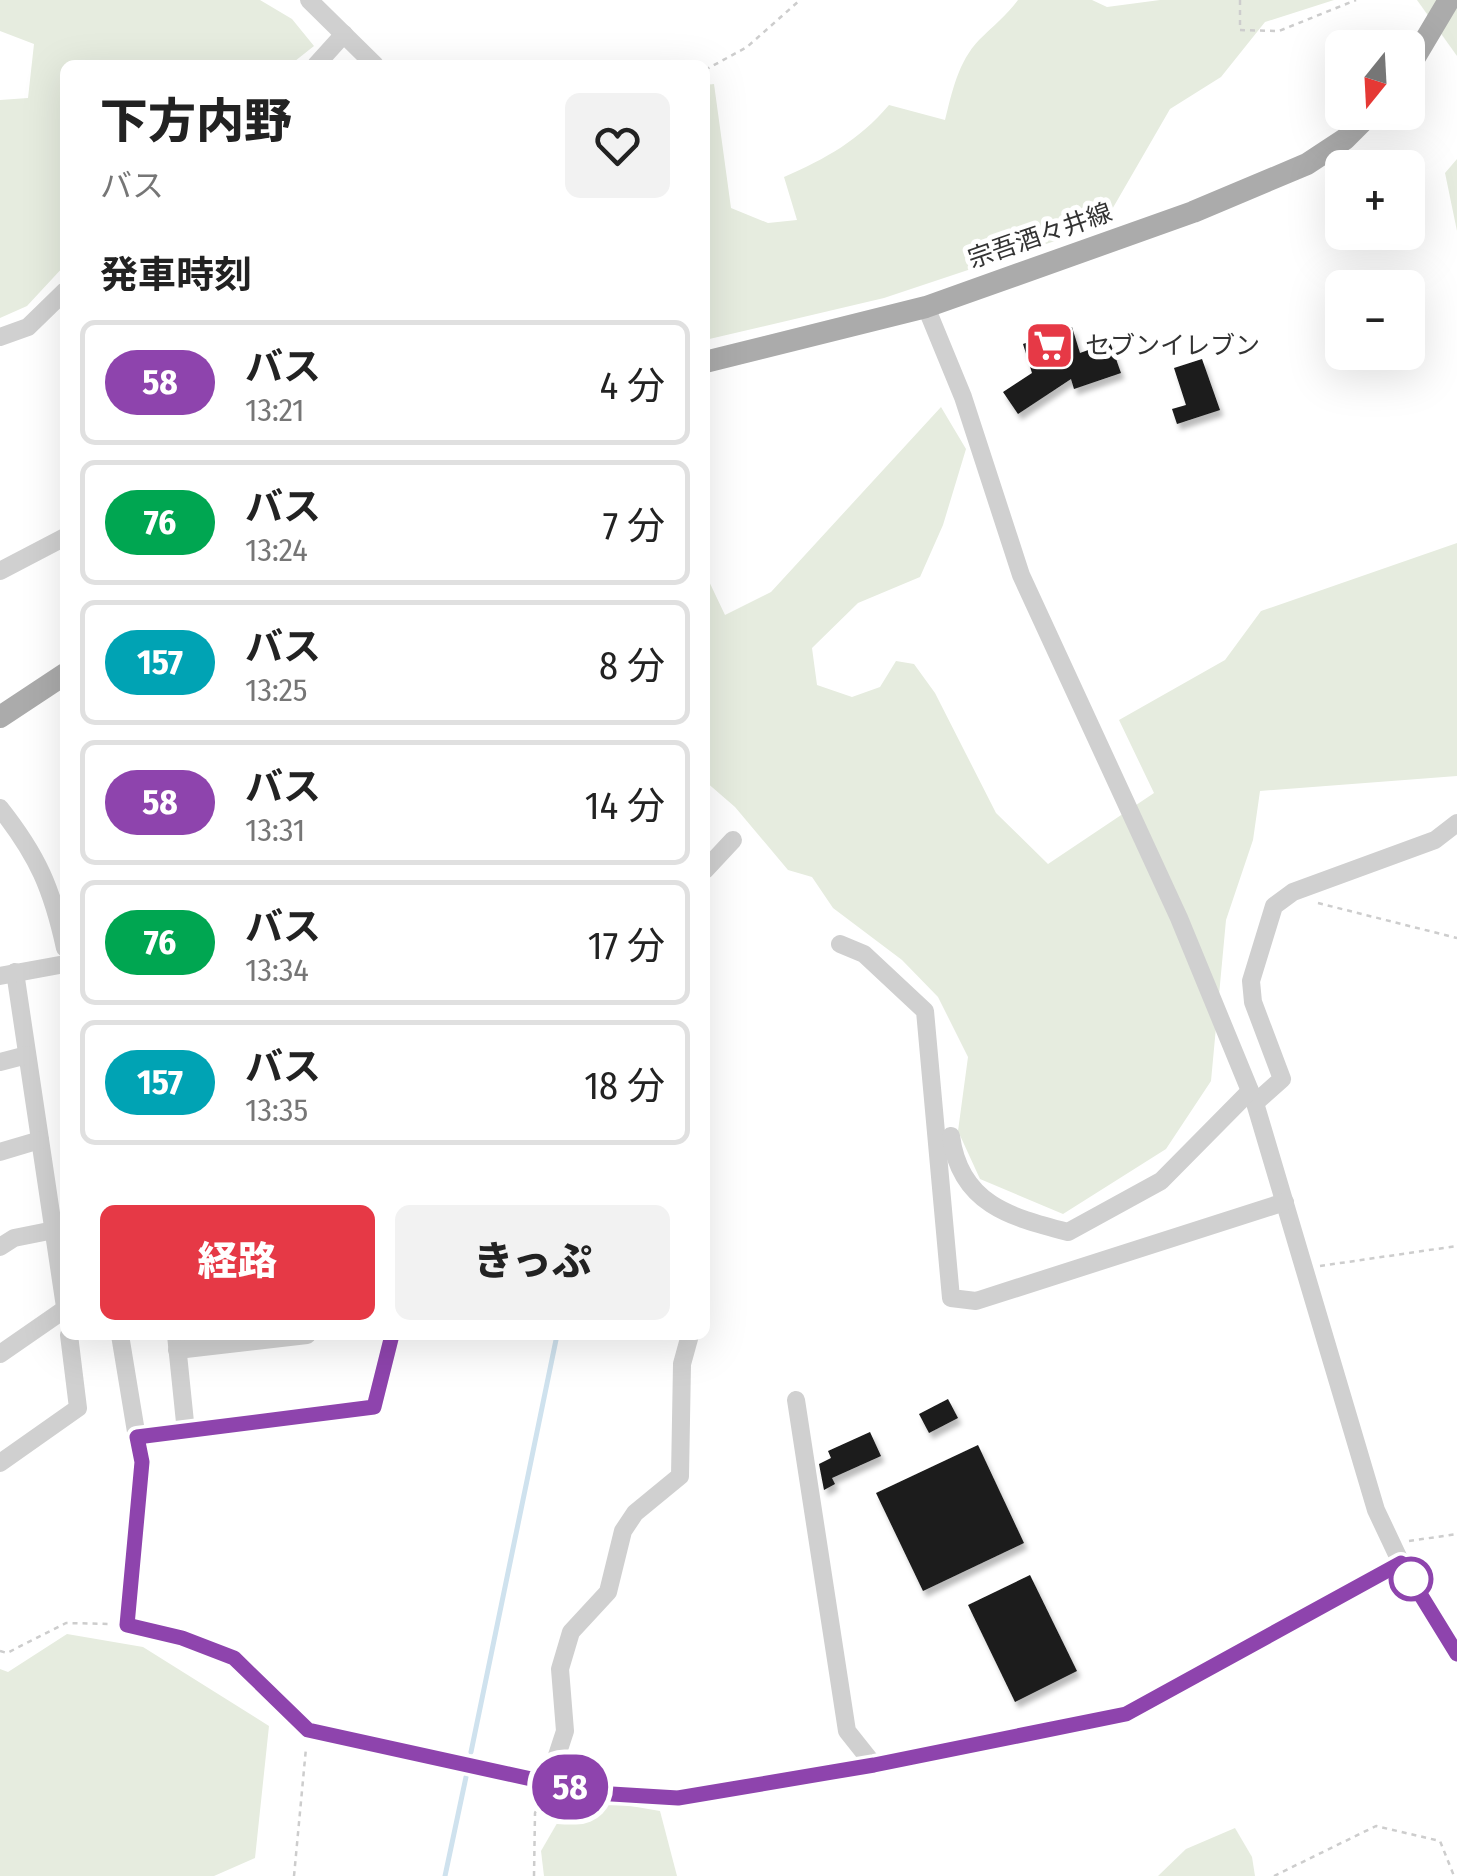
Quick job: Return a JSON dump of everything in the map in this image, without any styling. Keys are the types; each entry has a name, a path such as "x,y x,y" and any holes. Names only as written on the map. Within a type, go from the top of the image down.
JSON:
{"main road":[{"path":"1425,41 1450,0"},
{"name":"宗吾酒々井線","path":"710,361 926,307 1258,187 1320,155 1350,130"},
{"path":"0,717 60,677"}],"street":[{"path":"309,0 369,60"},
{"path":"321,60 344,34"},
{"path":"0,337 28,327 60,296"},
{"path":"926,307 963,397 1021,576 1179,918 1252,1097 1376,1510 1401,1563 1457,1654"},
{"path":"0,570 60,539"},
{"path":"0,808 25,840 52,888 60,925"},
{"path":"951,1136 954,1160 976,1191 1006,1216 1068,1232 1160,1181 1252,1097 1282,1080 1253,1002 1251,981 1274,906 1288,896 1435,840 1457,823"},
{"path":"710,865 734,840"},
{"path":"840,944 864,954 925,1011 951,1298 976,1301 1285,1202"},
{"path":"60,965 8,974 27,1055 60,1273"},
{"path":"0,1062 27,1055"},
{"path":"0,1152 40,1140"},
{"path":"0,1248 14,1238 54,1230"},
{"path":"0,1354 60,1312"},
{"path":"0,1462 78,1408 69,1340"},
{"path":"121,1340 142,1462 127,1625 182,1638 234,1658 308,1730 595,1793 678,1798 874,1765 1126,1714 1401,1563"},
{"path":"186,1432 177,1343 226,1340"},
{"path":"137,1437 374,1407 391,1340"},
{"path":"548,1783 565,1732 560,1669 571,1632 608,1592 623,1531 635,1513 680,1476 682,1364 689,1340"},
{"path":"796,1400 847,1732 874,1765"}],"path":[{"path":"710,67 747,47 800,0"},
{"path":"1240,0 1240,30 1279,31 1356,0"},
{"path":"1288,896 1457,938"},
{"path":"1306,1268 1457,1246"},
{"path":"1392,1544 1457,1534"},
{"path":"0,1650 7,1653 66,1622 127,1625"},
{"path":"294,1876 296,1820 308,1730"},
{"path":"534,1876 535,1813 548,1783"},
{"path":"1274,1876 1376,1826 1440,1841 1454,1876"}],"shaded area":[{"path":"0,0 260,0 292,19 314,46 296,60 60,60 60,270 27,306 0,318 0,100 28,98 34,44 0,31"},
{"path":"1018,0 1092,0 1107,7 1160,0 1334,0 1265,22 1221,77 1170,109 1103,225 884,298 710,339 710,84 714,84 731,208 768,223 797,220 784,177 841,147 889,105 945,120 966,58"},
{"path":"1417,0 1457,0 1457,56"},
{"path":"1457,159 1457,231 1445,173"},
{"path":"941,407 966,449 943,525 920,577 858,603 812,648 817,685 852,697 880,687 896,661 914,664 935,693 996,813 1048,864 1154,793 1119,720 1225,660 1261,611 1457,543 1457,776 1260,791 1253,840 1226,920 1211,1081 1166,1149 1063,1214 980,1179 958,1131 968,1057 938,997 902,960 833,908 812,877 788,870 735,807 710,785 710,584 725,615 771,592"},
{"path":"67,1634 143,1647 269,1726 255,1858 214,1876 0,1876 0,1669 8,1672"},
{"path":"625,1805 660,1811 677,1876 544,1876 541,1851 567,1806"},
{"path":"1235,1828 1252,1857 1255,1876 1158,1876 1186,1849"}],"building":[{"path":"1072,327 1080,353 1110,342 1121,373 1074,389 1071,379 1018,414 1003,392 1032,373 1023,344"},
{"path":"1202,359 1220,410 1177,424 1172,409 1186,405 1174,368"},
{"path":"948,1399 958,1418 929,1433 919,1414"},
{"path":"870,1432 881,1456 832,1478 835,1484 824,1490 819,1464 831,1458 828,1451"},
{"path":"978,1445 1024,1543 923,1591 876,1493"},
{"path":"1030,1575 1077,1671 1015,1702 968,1605"}],"waterway":[{"path":"471,1752 556,1340"},
{"path":"445,1876 466,1777"}],"bus line":[{"name":"58","path":"391,1340 374,1407 137,1437 142,1462 127,1625 182,1638 234,1658 308,1730 595,1793 678,1798 874,1765 1126,1714 1401,1563 1457,1654"}],"place":[{"name":"セブンイレブン","path":"1050,346"}]}
